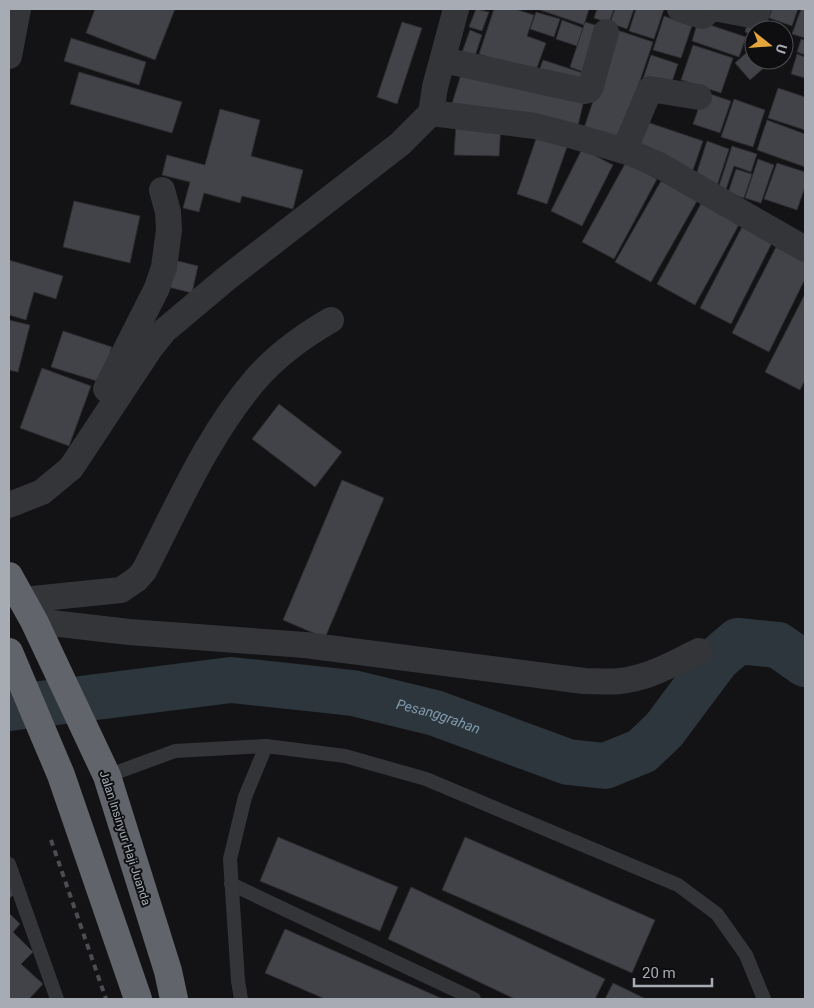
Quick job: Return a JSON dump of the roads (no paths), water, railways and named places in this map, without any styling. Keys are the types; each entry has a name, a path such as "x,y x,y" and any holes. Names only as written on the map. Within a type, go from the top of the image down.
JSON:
{"highway":[{"name":"Jalan Insinyur Haji Juanda","path":"9,576 33,619 103,769 168,972 174,999"},
{"path":"9,652 61,775 138,999"}],"street":[{"path":"9,56 18,9"},
{"path":"9,505 42,492 71,468 149,350 165,330 227,278 400,144 431,113 456,9"},
{"path":"680,9 703,16 711,9"},
{"path":"719,9 756,16 758,9"},
{"path":"443,60 585,91 589,90 591,86 606,32"},
{"path":"624,151 650,89 699,97"},
{"path":"431,113 535,126 577,136 624,151 659,166 805,249"},
{"path":"60,478 157,288 164,267 170,230 168,212 162,190"},
{"path":"33,619 121,590 137,579 144,571 220,428 237,403 257,378 303,336 331,320"},
{"path":"33,619 129,632 305,645 584,681 616,682 638,678 699,651"}],"lane":[{"path":"103,769 175,751 266,746 345,756 426,779 678,885 717,914 746,955 764,999"},
{"path":"241,999 230,859 245,797 266,746"},
{"path":"9,864 57,999"},
{"path":"231,884 474,999"}],"waterway":[{"name":"Pesanggrahan","path":"9,708 231,680 353,693 435,713 568,762 605,766 642,751 664,730 717,659 738,641 778,645 805,664"}],"railway":[{"path":"51,840 106,999"}]}
